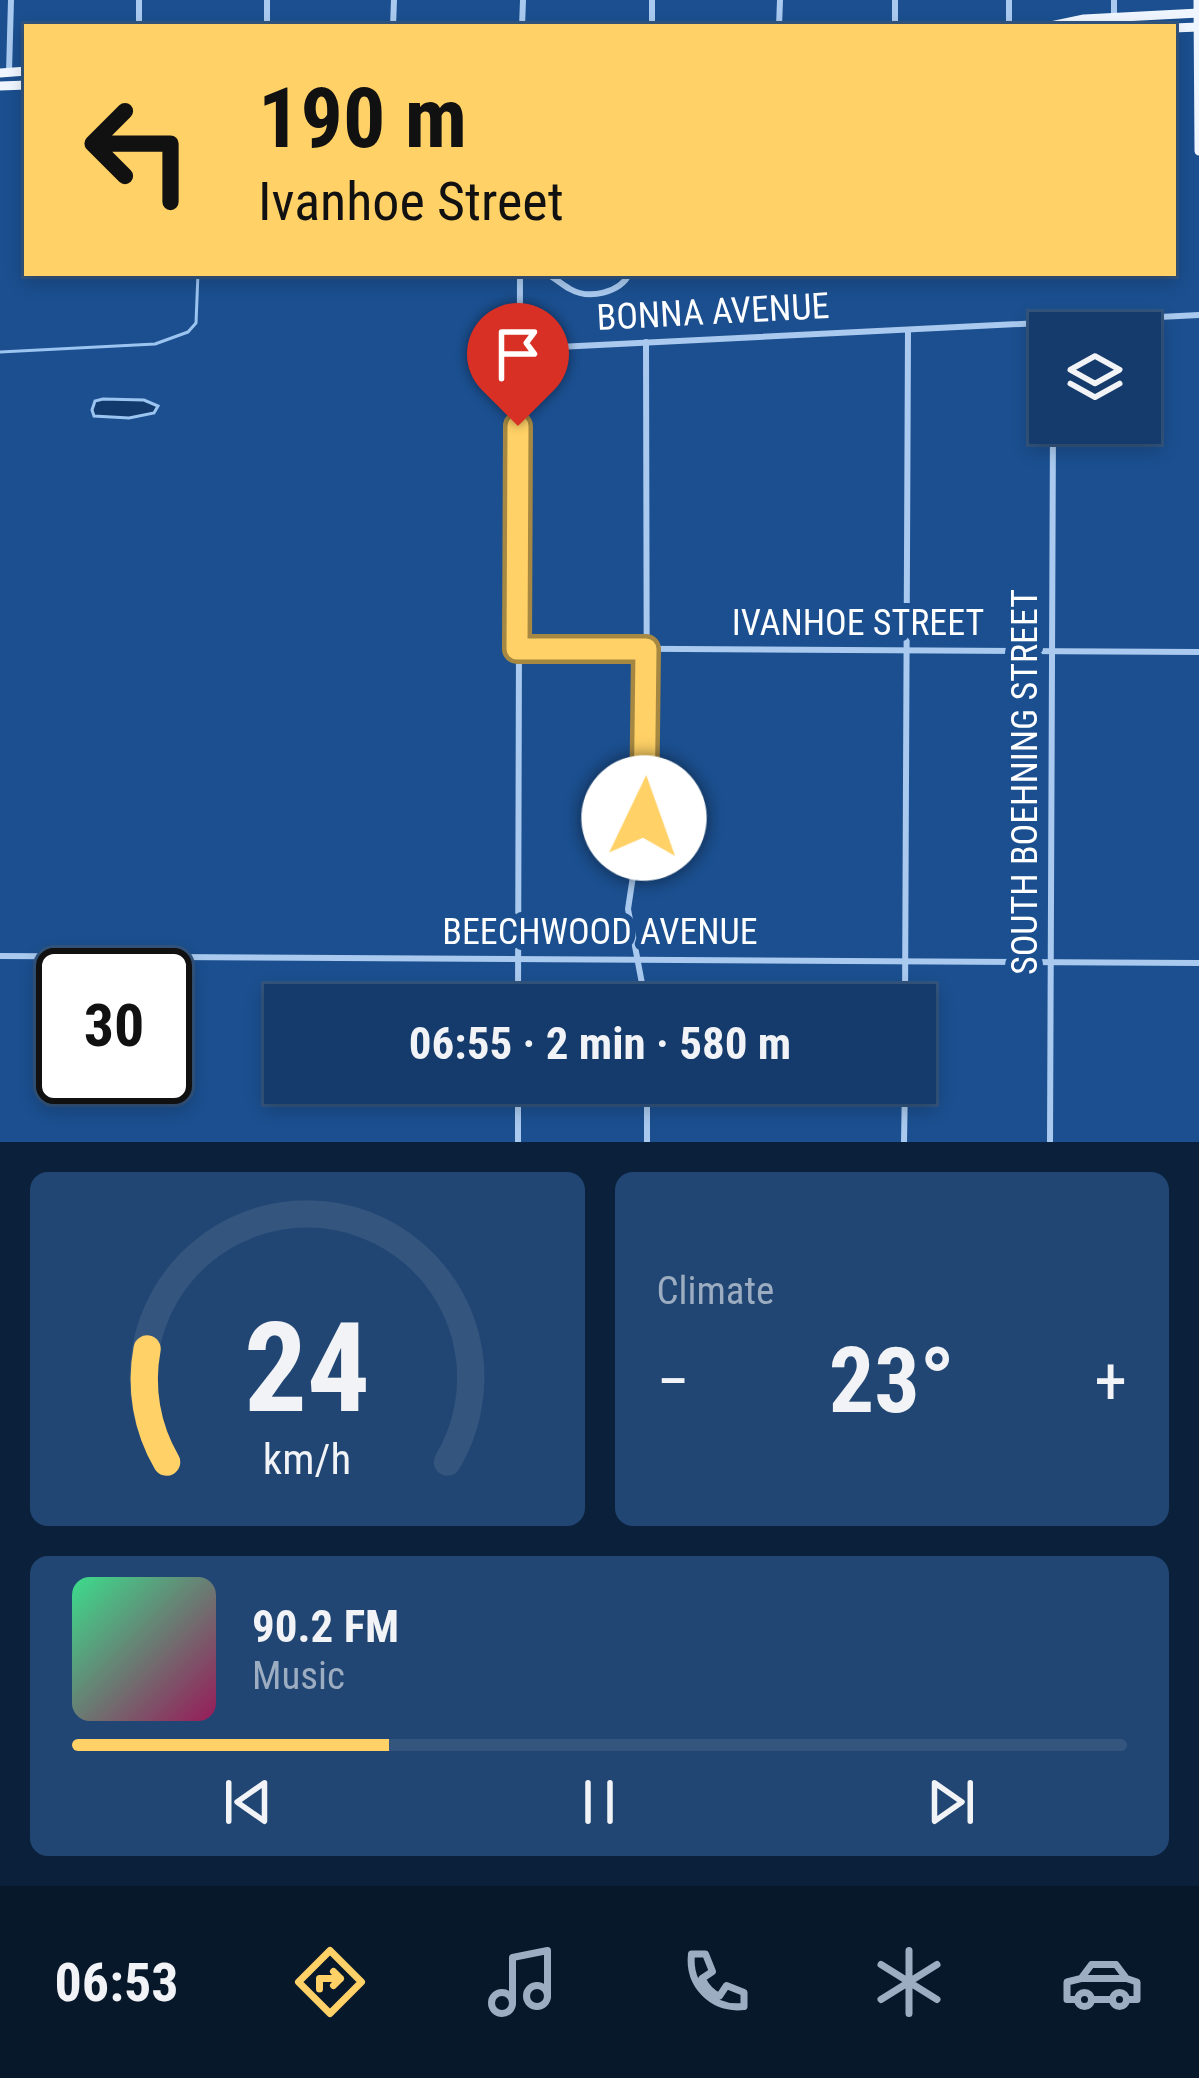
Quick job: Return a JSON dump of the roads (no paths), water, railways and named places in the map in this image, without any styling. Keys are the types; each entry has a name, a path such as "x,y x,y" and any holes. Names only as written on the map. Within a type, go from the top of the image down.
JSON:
{"main road":[{"path":"1198,0 1199,151"},
{"path":"1070,24 1114,17 1197,20"}],"street":[{"path":"5,72 11,0"},
{"path":"1114,0 1114,17"},
{"path":"518,984 520,276"},
{"path":"550,276 571,290 588,292 611,291 628,276"},
{"name":"BONNA AVENUE","path":"1161,317 1199,315"},
{"name":"BONNA AVENUE","path":"518,349 1029,323"},
{"path":"905,984 908,330"},
{"path":"642,984 628,909 646,796 646,343"},
{"name":"SOUTH BOEHNING STREET","path":"1050,1142 1053,444"},
{"name":"IVANHOE STREET","path":"517,649 1199,652"},
{"name":"BEECHWOOD AVENUE","path":"0,956 1199,963"},
{"path":"518,1104 518,1142"},
{"path":"646,1142 647,1104"},
{"path":"904,1104 904,1142"}],"water":[{"path":"144,400 158,406 154,413 129,418 94,416 95,401"}],"waterway":[{"path":"0,352 155,344 188,332 196,323 198,276"}]}
